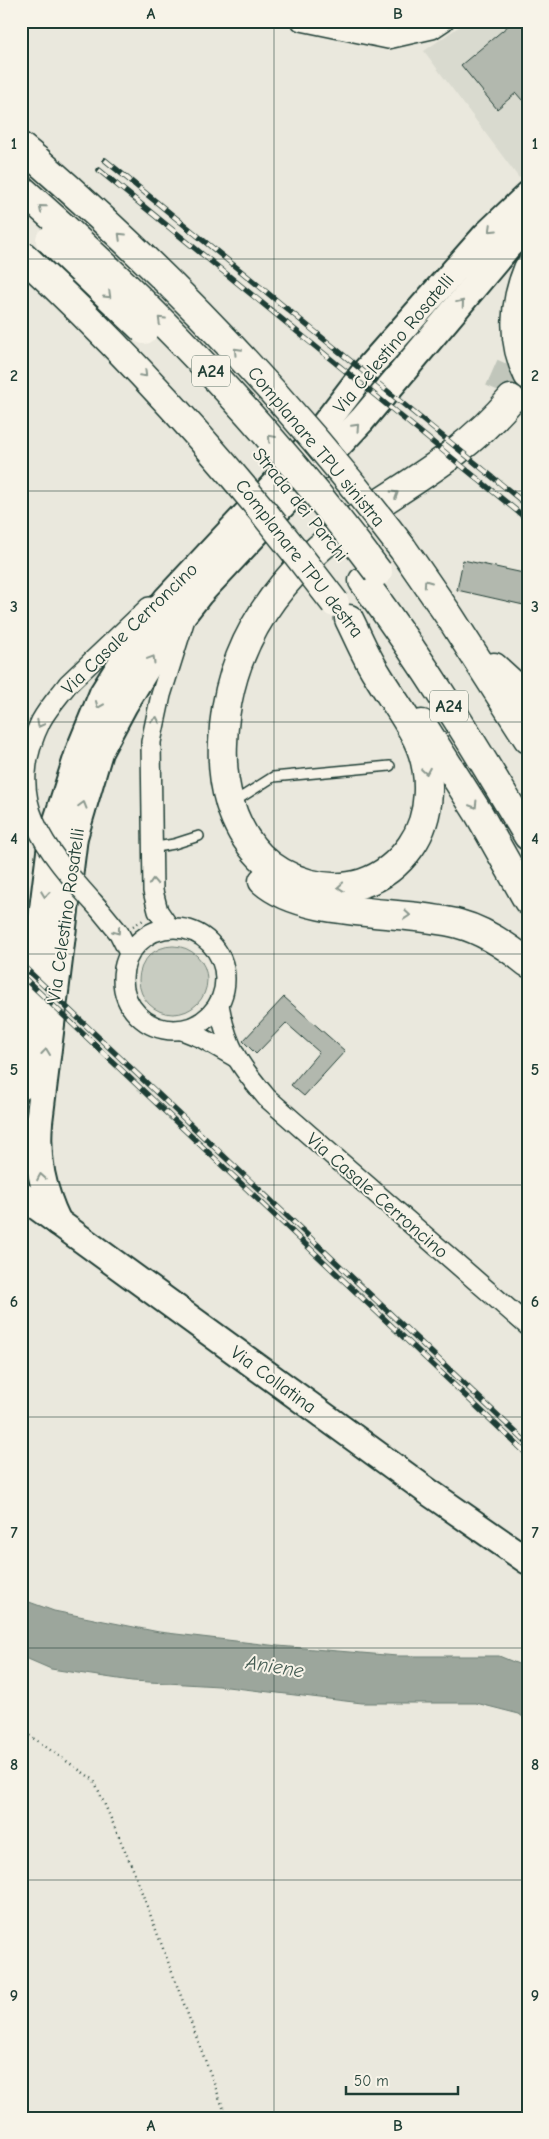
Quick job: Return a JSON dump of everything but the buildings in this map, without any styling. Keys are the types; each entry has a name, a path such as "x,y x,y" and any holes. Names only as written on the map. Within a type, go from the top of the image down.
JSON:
{"highway":[{"name":"Complanare TPU sinistra","path":"30,154 196,308 254,370 326,453 402,549 450,616 528,739"},
{"name":"Strada dei Parchi","path":"21,189 109,269 218,379 300,472 371,577 420,661 477,749 528,836"},
{"name":"Strada dei Parchi","path":"21,214 165,350 219,407 307,509 371,577 466,698 528,800"},
{"name":"Complanare TPU destra","path":"21,254 100,330 195,429 247,490 342,611 433,741 479,814 528,901"},
{"path":"528,269 520,293 516,327 519,354 528,375"},
{"path":"342,611 376,673 417,739 426,771 426,808 419,834 392,867 374,879 360,884 327,887 297,880 269,864 249,843 237,821 225,787 222,764 225,707 235,667 259,617 306,560 359,517 464,447 492,422 505,395 462,430 420,459 373,486 328,518 294,548 262,583 237,620 217,667 209,702 207,754 210,785 220,820 244,860 273,888 287,896 309,902 419,916 458,924 489,936 528,963"},
{"path":"450,616 501,675 528,698"}],"street":[{"path":"301,21 388,39 432,30 444,21"},
{"name":"Via Celestino Rosatelli","path":"58,1222 45,1192 39,1168 38,1137 31,1094 52,836 80,749 104,693 143,629 166,600 298,459 356,383 479,243 528,195"},
{"name":"Via Celestino Rosatelli","path":"21,1143 31,1094 74,836 99,752 124,705 167,634 200,593 362,420 509,245 528,227"},
{"name":"Via Casale Cerroncino","path":"129,953 120,933 47,847 33,825 25,790 25,764 31,742 42,719 68,684 221,540"},
{"name":"Via Casale Cerroncino","path":"169,927 158,911 153,890 151,742 161,695 181,628 200,593"},
{"name":"Via Casale Cerroncino","path":"169,927 188,928 205,937 218,950 225,968 226,987 220,1005 210,1017 197,1026 182,1030 166,1030 150,1024 137,1014 128,1001 123,985 124,968 129,953 140,940 153,931 169,927"},
{"name":"Via Casale Cerroncino","path":"220,1005 224,1033 235,1057 267,1098 528,1326"},
{"name":"Via Casale Cerroncino","path":"182,1030 202,1038 235,1057"},
{"name":"Via Collatina","path":"21,1195 430,1493 528,1561"}],"lane":[{"path":"240,798 274,777 390,766"},
{"path":"151,848 174,844 199,836"}],"path":[{"path":"126,929 151,916"},
{"path":"21,1730 94,1780 133,1869 227,2118"}],"shaded area":[{"path":"467,21 528,21 528,172 519,178 424,51"},
{"path":"166,946 180,946 192,951 202,961 207,973 207,987 202,999 192,1009 180,1014 166,1014 154,1009 144,999 139,987 139,973 144,961 154,951"}],"water":[{"name":"Aniene","path":"21,1599 54,1611 159,1632 278,1646 397,1656 499,1656 528,1668 528,1721 519,1714 476,1703 362,1703 219,1686 132,1681 51,1669 21,1656"}],"tunnel":[{"path":"499,391 524,334"}],"railway":[{"path":"105,160 528,506"},
{"path":"99,170 528,520"},
{"path":"21,964 528,1444"},
{"path":"21,975 528,1455"}]}
